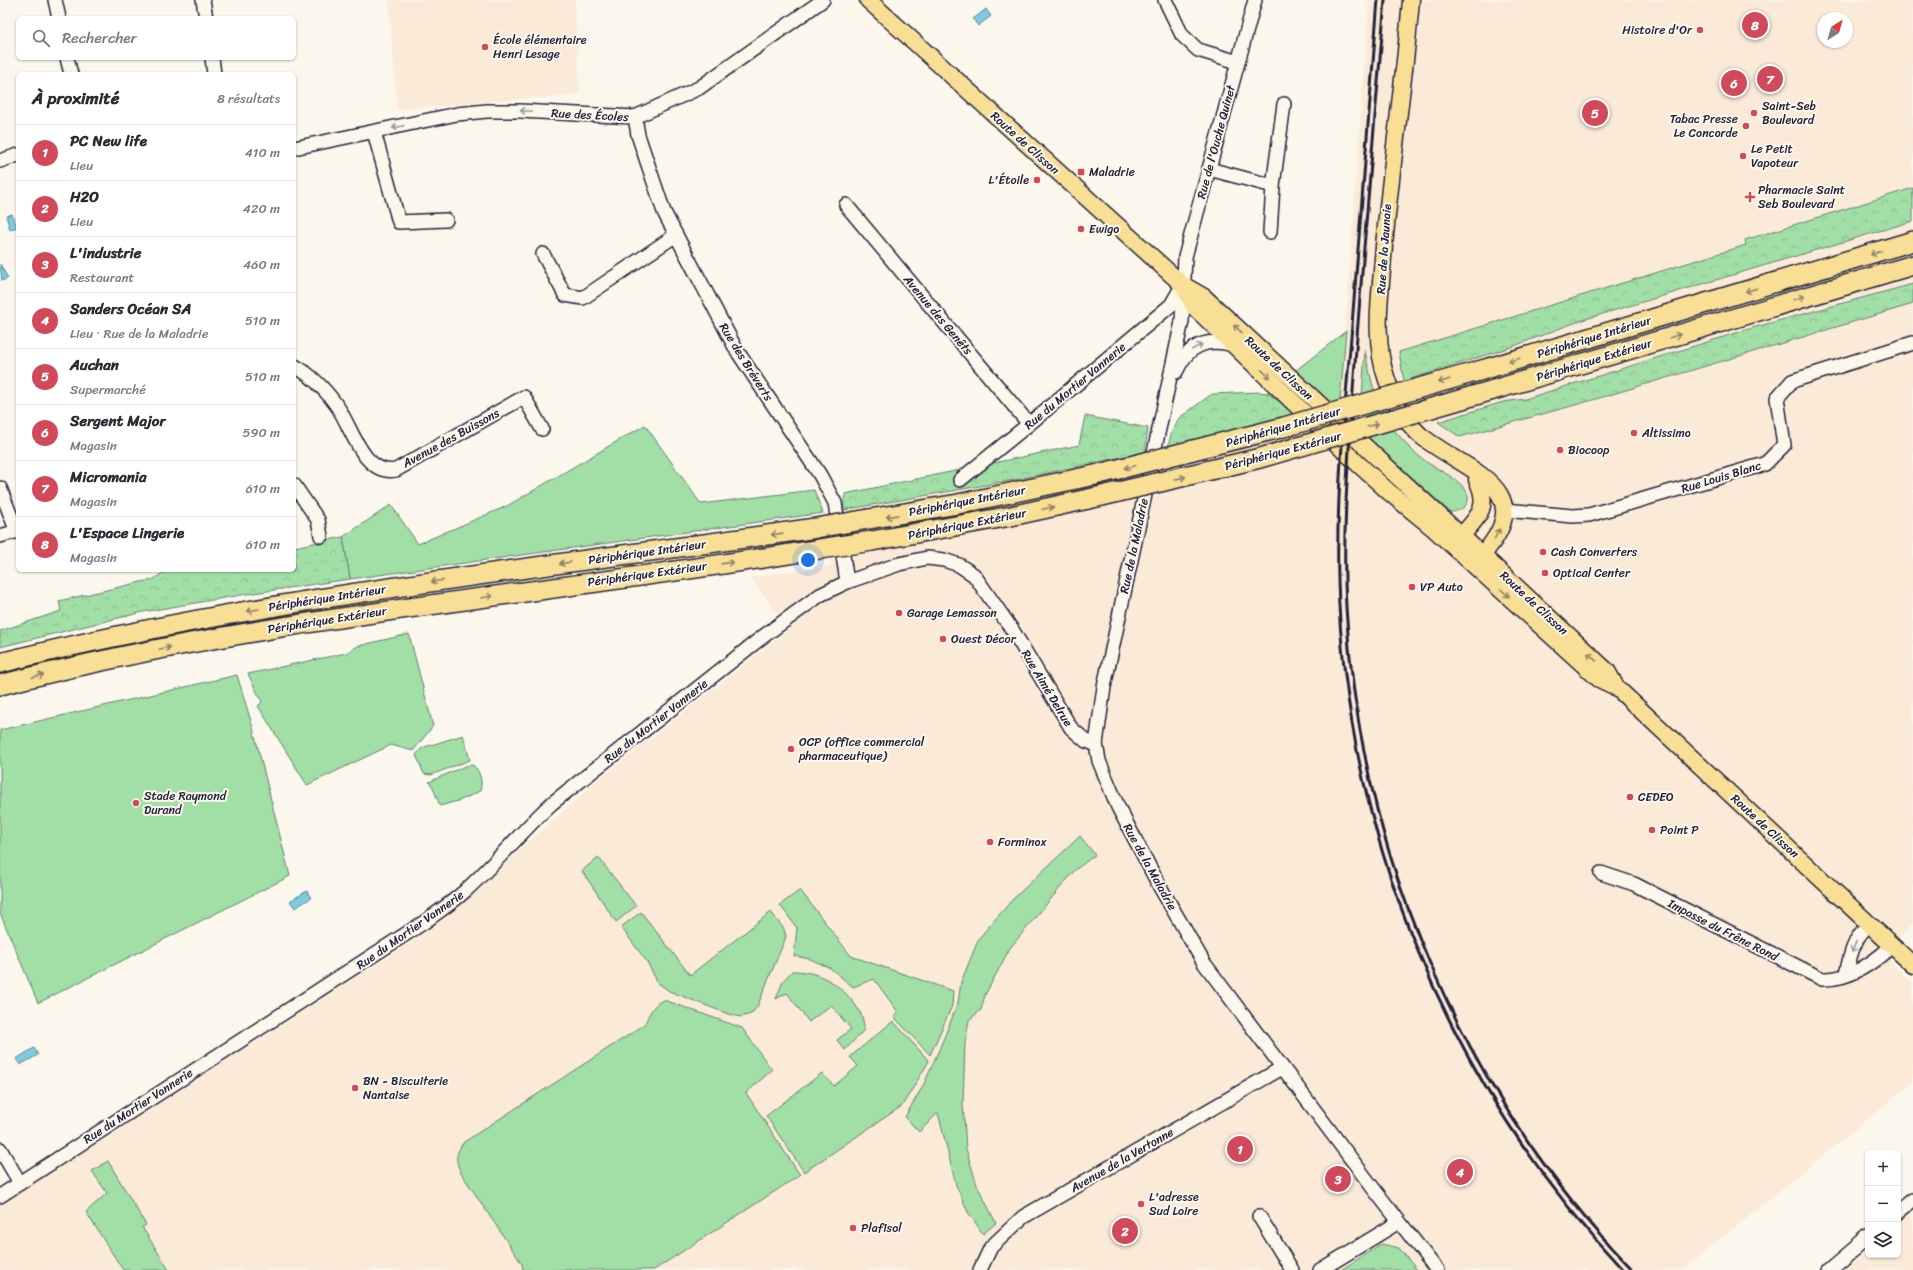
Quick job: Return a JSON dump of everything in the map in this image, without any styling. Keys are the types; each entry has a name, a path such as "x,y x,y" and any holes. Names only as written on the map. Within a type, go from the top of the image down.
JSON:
{"highway":[{"name":"Périphérique Intérieur","path":"0,663 139,631 271,607 434,582 816,528 966,502 1095,476 1284,427 1913,242"},
{"name":"Périphérique Extérieur","path":"0,685 176,645 282,626 872,541 1003,517 1102,496 1266,456 1913,265"}],"main road":[{"name":"Route de Clisson","path":"868,0 1183,285 1204,297 1464,542 1480,561"},
{"name":"Rue de la Jaunaie","path":"1411,0 1406,67 1388,193 1377,329 1379,352 1386,379 1399,412 1420,435 1488,480 1496,488 1504,510"},
{"name":"Route de Clisson","path":"1183,285 1194,308 1237,346 1304,413 1369,472 1480,561 1607,671 1616,687 1913,964"},
{"name":"Rue de la Jaunaie","path":"1465,464 1469,473 1484,484 1488,489 1490,501 1504,510"},
{"name":"Route de Clisson","path":"1369,472 1381,474 1391,481 1464,542"},
{"name":"Rue de la Jaunaie","path":"1464,542 1482,510 1483,497 1477,480"},
{"path":"1480,561 1492,544 1500,528 1504,510"}],"street":[{"path":"55,0 59,16"},
{"path":"203,0 206,16"},
{"name":"Rue des Écoles","path":"296,148 457,114 487,111 520,111 635,117 699,88 823,0"},
{"path":"1165,0 1182,34 1198,50 1238,62"},
{"name":"Rue de l'Ouche Quinet","path":"1183,285 1185,257 1255,0"},
{"path":"68,60 70,72"},
{"path":"212,60 214,72"},
{"path":"1270,232 1272,186 1284,104"},
{"name":"Rue des Bréverts","path":"635,117 638,135 664,212 737,352 820,475 835,503 847,582"},
{"path":"374,132 399,222 446,220"},
{"path":"0,161 16,156"},
{"path":"1209,169 1272,186"},
{"name":"Avenue des Genêts","path":"846,205 1029,424"},
{"path":"543,254 564,295 584,298 676,235"},
{"name":"Rue de la Maladrie","path":"1183,285 1182,321 1105,679 1096,744 1099,760 1118,807 1160,887 1204,963 1282,1068 1437,1270"},
{"name":"Rue du Mortier Vannerie","path":"960,480 1171,305 1183,285"},
{"name":"Rue Louis Blanc","path":"1504,510 1573,516 1589,515 1765,464 1784,446 1777,398 1792,381 1913,342"},
{"name":"Rue de la Maladrie","path":"1168,390 1181,361 1191,350 1208,343 1222,343 1237,346"},
{"name":"Avenue des Buissons","path":"296,366 314,378 346,420 363,454 369,462 382,469 396,470 524,397 542,429"},
{"path":"0,488 16,526"},
{"path":"296,488 318,520 321,536"},
{"path":"0,536 16,532"},
{"name":"Rue Aimé Delrue","path":"847,582 911,561 933,559 944,560 959,565 974,575 1014,632 1071,728 1086,741 1096,744"},
{"name":"Rue du Mortier Vannerie","path":"0,1196 426,921 464,892 551,804 761,638 820,595 847,582"},
{"name":"Impasse du Frêne Rond","path":"1601,874 1634,884 1813,976 1829,979 1858,971 1893,946"},
{"path":"1846,975 1853,947 1860,932 1869,924"},
{"name":"Avenue de la Vertonne","path":"980,1270 991,1247 1022,1217 1282,1068"},
{"path":"0,1149 20,1183"},
{"path":"1901,1210 1913,1200"},
{"path":"1259,1216 1292,1270"},
{"path":"1320,1270 1399,1222"},
{"path":"1829,1270 1865,1240"}],"shaded area":[{"name":"École élémentaire Henri Lesage","path":"389,0 575,0 580,94 397,110"},
{"path":"1369,0 1913,0 1913,922 1885,956 1913,983 1913,1082 1682,1270 0,1270 0,1205 427,932 456,910 480,885 586,790 789,629 750,577 831,566 823,513 1014,480 1168,447 1340,401","holes":["1362,394 1360,430 1358,474 1335,454 1340,401"]},
{"path":"1913,1210 1913,1270 1843,1270 1865,1252 1865,1258 1901,1258 1901,1220"}],"green space":[{"path":"1913,188 1913,221 1579,321 1514,346 1404,381 1399,352 1746,245 1745,240"},
{"path":"1913,284 1913,304 1586,402 1460,437 1438,422 1503,402 1525,399 1752,328"},
{"path":"1346,331 1340,401 1297,413 1267,393"},
{"path":"1365,350 1373,386 1381,409 1387,419 1415,453 1429,464 1462,485 1468,496 1467,503 1463,508 1450,512 1360,430"},
{"path":"1267,393 1297,413 1168,447 1172,431 1179,418 1212,394"},
{"path":"1085,416 1148,428 1145,452 1014,480 843,510 845,494 1079,445"},
{"path":"645,425 701,504 814,490 823,513 350,579 343,537 391,505 418,544 507,506"},
{"path":"343,537 350,579 247,594 143,612 0,647 0,631 61,611 59,601 154,579 164,572 296,572 296,547"},
{"path":"409,634 433,726 413,751 391,745 307,785 258,706 262,702 248,674 346,653 358,646"},
{"name":"Stade Raymond Durand","path":"237,675 253,728 290,876 38,1003 0,913 0,730"},
{"path":"463,735 470,760 431,775 424,774 416,755 422,748"},
{"path":"473,765 480,777 480,791 461,800 440,806 433,787 429,782 465,766"},
{"path":"1080,836 1095,855 1075,870 1010,948 985,995 981,1010 969,1020 965,1043 963,1104 966,1149 977,1185 996,1223 983,1234 968,1212 956,1185 938,1113 919,1132 905,1117 924,1084 941,1045 958,1003 961,982 979,938 1013,899"},
{"path":"598,857 636,906 616,922 582,871"},
{"path":"800,890 851,956 953,991 952,1006 930,1055 894,1017 898,1012 874,979 853,987 830,968 810,959 794,956 797,928 780,905"},
{"path":"641,912 690,975 771,912 784,929 786,937 757,1007 751,1014 741,1017 728,1014 669,991 658,983 647,962 621,927"},
{"path":"792,971 809,973 830,981 843,991 858,1008 862,1016 864,1030 845,1050 837,1040 851,1029 831,1005 809,1022 787,993 776,999 783,981"},
{"path":"664,1000 742,1028 772,1070 746,1093 800,1175 654,1270 523,1270 522,1264 461,1173 457,1161 459,1150 464,1142 644,1025 654,1007"},
{"path":"893,1021 929,1061 902,1106 804,1172 766,1116 822,1073 834,1086 858,1066 850,1057"},
{"path":"108,1161 146,1225 142,1227 169,1270 123,1270 86,1212 107,1193 92,1171"},
{"path":"1381,1244 1399,1248 1417,1270 1341,1270"}],"water":[{"path":"986,9 991,16 978,26 973,19"},
{"path":"12,214 16,227 10,230 6,216"},
{"path":"0,264 8,278 2,281"},
{"path":"307,891 311,898 295,908 290,901"},
{"path":"34,1048 38,1055 20,1065 16,1059"}],"railway":[{"path":"1378,0 1343,428 1338,519 1338,580 1345,675 1361,769 1385,861 1418,951 1458,1037 1506,1120 1561,1198 1623,1270"},
{"path":"1385,0 1368,196 1345,526 1346,607 1355,699 1372,789 1397,878 1430,964 1470,1047 1518,1126 1572,1201 1633,1270"}],"place":[{"name":"L'Espace Lingerie","path":"1755,25"},
{"name":"Histoire d'Or","path":"1700,30"},
{"name":"École élémentaire Henri Lesage","path":"485,47"},
{"name":"Micromania","path":"1770,79"},
{"name":"Sergent Major","path":"1734,83"},
{"name":"Auchan","path":"1595,113"},
{"name":"Saint-Seb Boulevard","path":"1754,113"},
{"name":"Tabac Presse Le Concorde","path":"1746,126"},
{"name":"Le Petit Vapoteur","path":"1743,156"},
{"name":"Maladrie","path":"1081,172"},
{"name":"L'Étoile","path":"1037,180"},
{"name":"Pharmacie Saint Seb Boulevard","path":"1750,197"},
{"name":"Ewigo","path":"1081,229"},
{"name":"Altissimo","path":"1634,433"},
{"name":"Biocoop","path":"1560,450"},
{"name":"Cash Converters","path":"1543,552"},
{"name":"Optical Center","path":"1545,573"},
{"name":"VP Auto","path":"1412,587"},
{"name":"Garage Lemasson","path":"899,613"},
{"name":"Ouest Décor","path":"943,639"},
{"name":"OCP (office commercial pharmaceutique)","path":"791,749"},
{"name":"CEDEO","path":"1630,797"},
{"name":"Stade Raymond Durand","path":"136,803"},
{"name":"Point P","path":"1652,830"},
{"name":"Forminox","path":"990,842"},
{"name":"BN - Biscuiterie Nantaise","path":"355,1088"},
{"name":"PC New life","path":"1240,1149"},
{"name":"Sanders Océan SA","path":"1460,1172"},
{"name":"L'industrie","path":"1338,1179"},
{"name":"L'adresse Sud Loire","path":"1141,1204"},
{"name":"Plafisol","path":"853,1228"},
{"name":"H2O","path":"1125,1231"}]}
